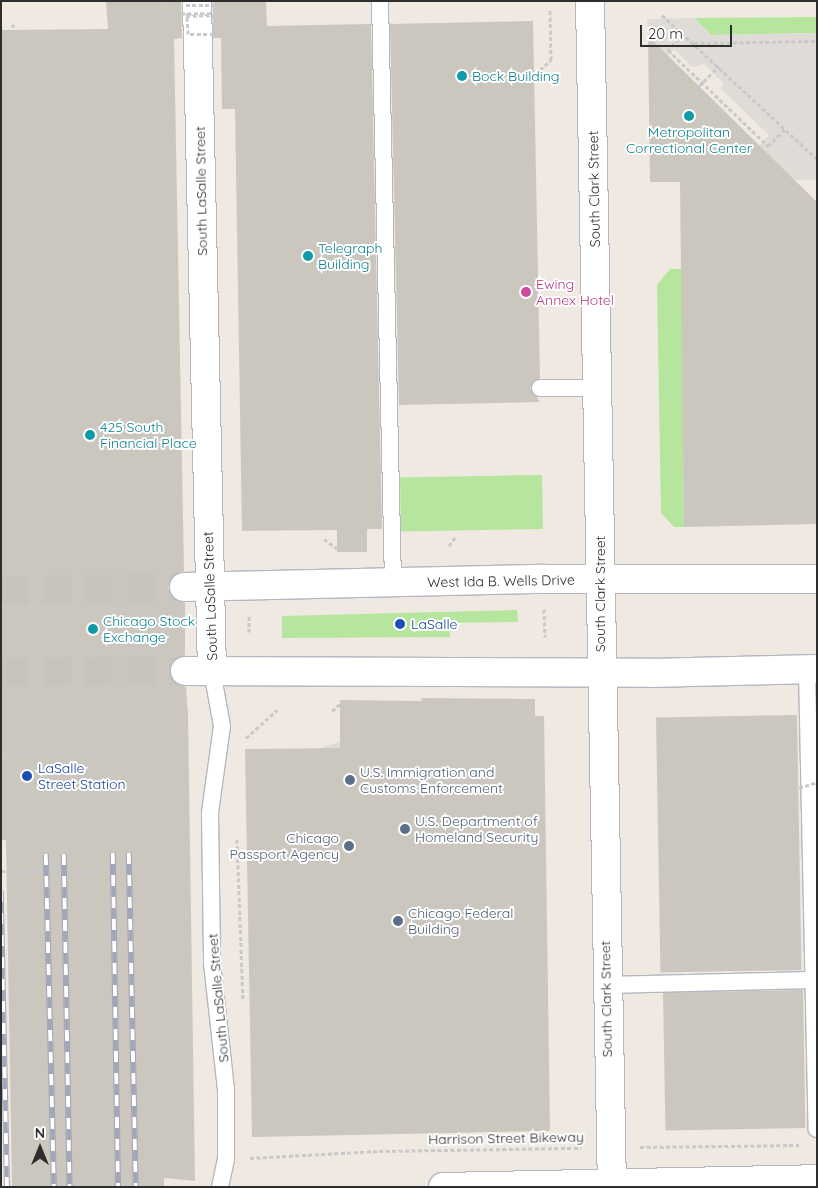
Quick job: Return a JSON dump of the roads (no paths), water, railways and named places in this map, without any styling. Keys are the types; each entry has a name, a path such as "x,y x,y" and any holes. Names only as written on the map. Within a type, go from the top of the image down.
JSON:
{"main road":[{"name":"South Clark Street","path":"590,1 605,985 611,1185"},
{"name":"South LaSalle Street","path":"203,9 197,588 212,671"},
{"name":"West Ida B. Wells Drive","path":"197,588 600,579 817,579"},
{"path":"185,671 812,670"},
{"path":"443,1187 812,1182"}],"lane":[{"path":"380,1 393,584"},
{"path":"540,388 597,388"},
{"path":"812,670 813,980 817,1129"},
{"name":"South LaSalle Street","path":"212,671 222,726 210,813 212,963 226,1089 226,1159 220,1187"},
{"path":"605,985 813,980"}],"tunnel":[{"path":"1,591 184,587"},
{"path":"1,672 185,671"}],"railway":[{"path":"113,853 118,1187"},
{"path":"129,853 136,1187"},
{"path":"46,854 54,1187"},
{"path":"64,854 70,1187"},
{"path":"1,891 7,1187"}],"place":[{"name":"Bock Building","path":"462,76"},
{"name":"Metropolitan Correctional Center","path":"689,116"},
{"name":"Telegraph Building","path":"308,256"},
{"name":"Ewing Annex Hotel","path":"526,292"},
{"name":"425 South Financial Place","path":"90,435"},
{"name":"LaSalle","path":"400,624"},
{"name":"Chicago Stock Exchange","path":"93,629"},
{"name":"LaSalle Street Station","path":"27,776"},
{"name":"U.S. Immigration and Customs Enforcement","path":"350,780"},
{"name":"U.S. Department of Homeland Security","path":"405,829"},
{"name":"Chicago Passport Agency","path":"349,846"},
{"name":"Chicago Federal Building","path":"398,921"}]}
